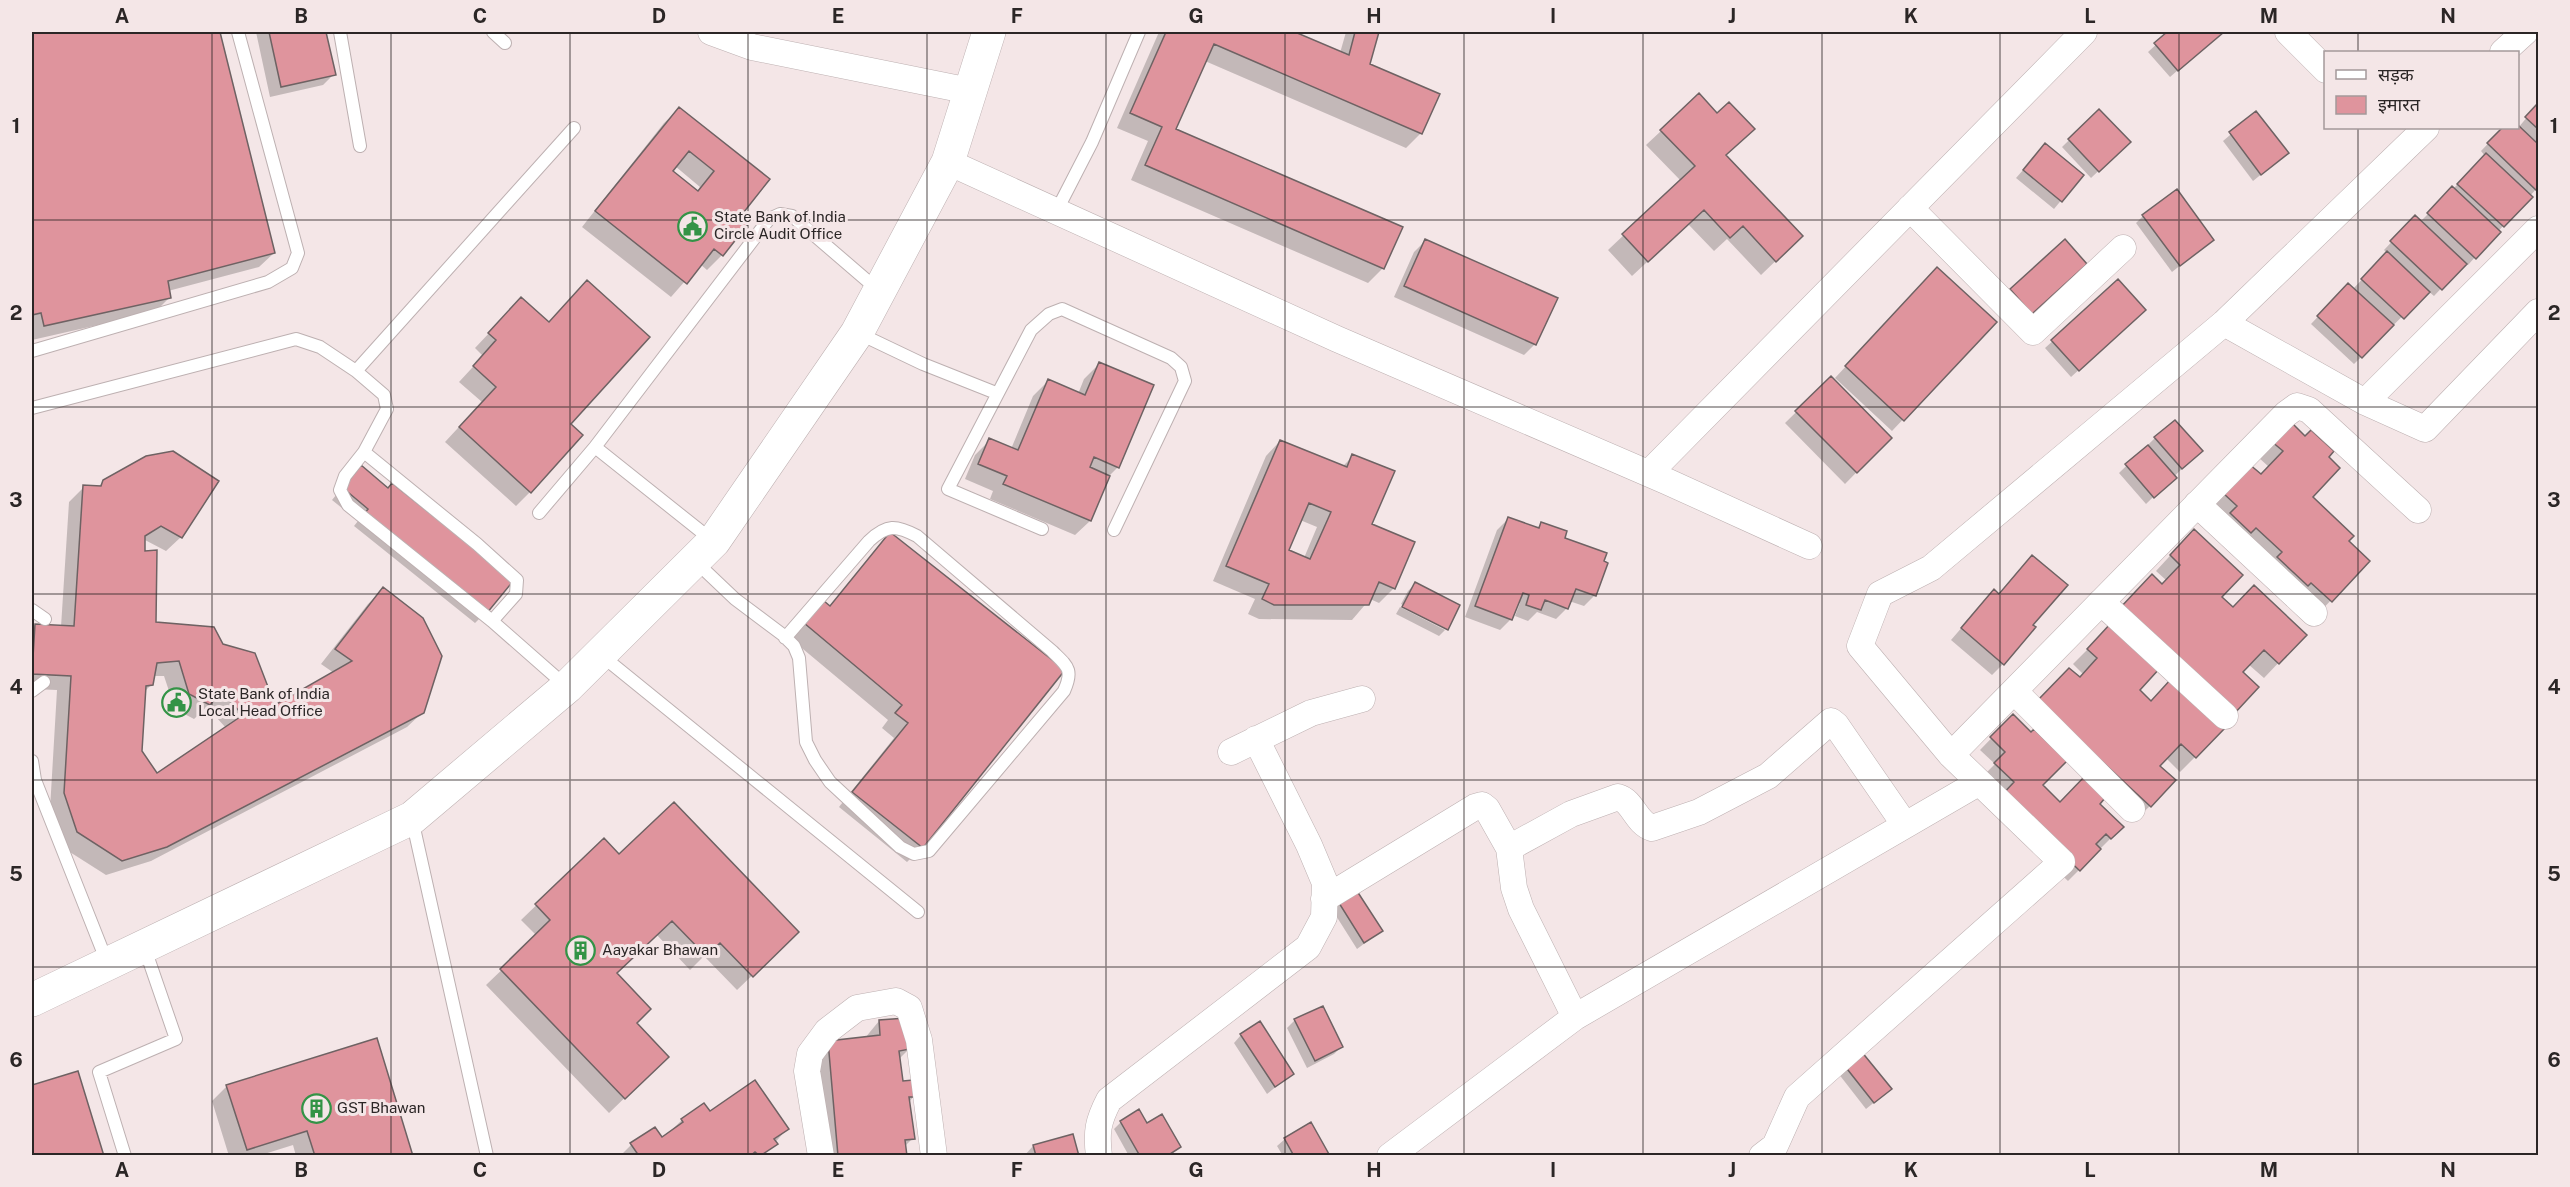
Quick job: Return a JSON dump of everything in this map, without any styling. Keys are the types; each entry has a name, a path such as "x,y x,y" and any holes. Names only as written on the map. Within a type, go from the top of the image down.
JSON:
{"street":[{"path":"711,32 753,39 970,91"},
{"path":"32,1000 412,818 567,687 704,551 857,333 948,162 989,32"},
{"path":"1649,473 2084,32"},
{"path":"2288,32 2324,69"},
{"path":"2504,51 2525,32"},
{"path":"1762,1155 1775,1146 1797,1097 2062,862 1951,755 1860,646 1880,594 1931,568 2224,323 2425,129"},
{"path":"948,162 1336,339 1649,473 1809,546"},
{"path":"1910,208 2034,332 2123,248"},
{"path":"2365,402 2538,229"},
{"path":"2224,323 2365,402 2425,429 2538,312"},
{"path":"1951,755 2286,414 2297,406 2309,410 2418,510"},
{"path":"2197,504 2314,613"},
{"path":"2101,602 2224,716"},
{"path":"2014,691 2132,809"},
{"path":"1231,752 1311,713 1362,699"},
{"path":"1509,848 1571,814 1618,797 1625,800 1642,823 1652,828 1699,812 1768,776 1831,721 1905,825"},
{"path":"1100,1155 1097,1137 1099,1119 1109,1100 1308,947 1324,917 1324,883 1309,845 1257,739"},
{"path":"1390,1155 1575,1017 1978,783"},
{"path":"1324,899 1362,879 1475,807 1482,805 1487,809 1509,848 1514,888 1521,909 1575,1017"},
{"path":"821,1155 807,1071 810,1054 827,1031 858,1008 896,1001 909,1008 919,1040 934,1155"}],"lane":[{"path":"32,351 268,282 292,268 298,253 238,32"},
{"path":"340,32 360,146"},
{"path":"493,32 505,43"},
{"path":"1056,212 1092,142 1138,32"},
{"path":"356,371 574,128"},
{"path":"539,513 595,447 769,219 780,214 792,216 879,291"},
{"path":"1042,529 948,489 1030,330 1049,314 1062,309 1171,358 1181,367 1185,381 1114,530"},
{"path":"857,333 923,364 996,393"},
{"path":"32,408 296,339 320,347 356,371 384,395 387,409 364,452 345,476 340,490 348,505 492,621 567,687"},
{"path":"595,447 704,551 735,599 794,646 799,658 806,742 815,760 830,782 900,847 914,854 929,851 1064,691 1070,677 1068,666 1052,651 917,536 895,528 882,529 869,541 785,638"},
{"path":"364,452 477,544 517,580 516,594 492,621"},
{"path":"32,610 45,619"},
{"path":"600,654 918,912"},
{"path":"32,691 44,682"},
{"path":"32,761 35,780 108,963"},
{"path":"412,818 487,1155"},
{"path":"126,1155 99,1072 176,1039 144,945"}],"building":[{"path":"32,32 220,32 275,253 168,281 171,298 44,326 41,313 32,315"},
{"path":"269,32 326,32 336,75 281,87"},
{"path":"1166,32 1295,32 1349,55 1355,32 1379,32 1370,64 1440,94 1422,134 1214,44 1176,129 1403,227 1384,269 1145,165 1162,127 1130,113"},
{"path":"2167,32 2224,32 2178,71 2154,43"},
{"path":"1699,93 1717,113 1729,102 1755,129 1726,155 1803,236 1776,262 1743,226 1730,238 1704,210 1648,262 1622,234 1695,166 1660,130"},
{"path":"2538,103 2538,129 2525,117"},
{"path":"679,107 770,179 740,217 748,224 723,256 714,249 687,284 595,211","holes":["689,151 714,171 698,191 673,171"]},
{"path":"2099,109 2131,142 2099,172 2068,139"},
{"path":"2256,111 2289,153 2261,175 2229,132"},
{"path":"2519,126 2538,144 2537,191 2487,143 2501,129 2519,129"},
{"path":"2045,143 2084,175 2062,202 2023,170"},
{"path":"2486,153 2533,197 2504,227 2457,184"},
{"path":"2452,186 2501,232 2476,259 2427,213"},
{"path":"2177,189 2214,240 2180,266 2142,215"},
{"path":"2415,215 2467,264 2442,290 2390,241"},
{"path":"1425,239 1558,298 1536,345 1404,286"},
{"path":"2065,239 2087,264 2032,314 2010,289"},
{"path":"2387,251 2430,292 2404,319 2361,279"},
{"path":"1937,267 1997,322 1904,421 1845,366"},
{"path":"2118,279 2146,310 2079,371 2051,340"},
{"path":"587,280 650,337 571,424 583,435 531,493 459,427 496,387 473,366 496,340 488,333 521,297 549,322"},
{"path":"2348,283 2394,325 2362,358 2317,316"},
{"path":"1099,362 1154,385 1119,468 1094,457 1090,467 1110,476 1091,521 1003,484 1007,476 978,464 989,438 1018,450 1048,379 1085,395"},
{"path":"1831,376 1892,438 1857,473 1795,411"},
{"path":"2175,420 2203,451 2182,469 2154,437"},
{"path":"2290,421 2305,436 2311,430 2334,451 2329,457 2340,468 2313,497 2354,536 2349,541 2370,561 2332,602 2311,583 2308,586 2277,557 2282,552 2256,528 2251,533 2230,513 2237,506 2223,493 2249,464 2261,474 2283,451 2271,441"},
{"path":"1280,440 1347,467 1352,454 1395,471 1372,524 1415,542 1395,589 1379,582 1369,605 1274,605 1262,599 1269,584 1226,566","holes":["1309,503 1331,512 1310,559 1289,550"]},
{"path":"2148,445 2177,478 2154,498 2125,464"},
{"path":"173,451 219,481 182,538 161,526 145,536 145,551 157,550 156,622 214,627 223,644 255,653 275,705 352,661 335,649 383,587 423,618 442,656 424,713 167,847 122,861 77,832 64,793 71,676 32,674 35,624 74,626 83,485 101,486 103,480 146,456","holes":["179,661 189,694 210,705 221,692 243,715 157,773 142,751 146,686 153,685 157,663"]},
{"path":"361,465 388,488 392,483 514,580 487,613 364,514 368,509 343,488"},
{"path":"1508,517 1539,528 1541,522 1567,531 1565,538 1607,553 1604,561 1608,563 1596,596 1576,589 1568,609 1545,600 1541,610 1526,605 1529,595 1523,593 1512,620 1475,606"},
{"path":"2194,529 2243,575 2222,597 2233,607 2254,585 2307,635 2279,664 2264,650 2243,672 2259,687 2234,714 2120,608 2152,574 2162,584 2180,565 2170,555"},
{"path":"890,532 1065,670 923,848 852,792 908,723 895,713 902,705 804,623 824,601 830,606"},
{"path":"2032,555 2068,585 2033,625 2036,627 2004,665 1961,628 1994,589 1999,594"},
{"path":"1415,582 1460,605 1448,630 1402,607"},
{"path":"2111,623 2160,668 2140,690 2151,701 2171,679 2225,728 2196,758 2181,744 2160,766 2176,780 2151,807 2037,701 2069,668 2080,677 2097,658 2087,649"},
{"path":"2013,714 2031,732 2034,729 2067,761 2043,785 2060,802 2084,777 2105,798 2100,804 2124,827 2111,839 2106,834 2096,844 2101,849 2080,871 2001,796 2014,782 1994,763 2005,752 1990,737"},
{"name":"Aayakar Bhawan","path":"674,802 799,932 753,977 720,943 706,956 672,921 617,973 651,1009 637,1023 669,1057 625,1099 500,969 550,920 535,904 604,838 619,854"},
{"path":"1357,891 1383,931 1364,943 1339,903"},
{"path":"1323,1006 1343,1047 1315,1061 1294,1019"},
{"path":"906,1018 910,1049 899,1051 903,1081 913,1080 915,1097 909,1097 915,1139 905,1140 907,1156 838,1156 828,1041 880,1035 879,1020"},
{"path":"1260,1021 1294,1074 1275,1087 1240,1034"},
{"name":"GST Bhawan","path":"377,1038 413,1156 315,1156 307,1131 247,1150 226,1085"},
{"path":"1861,1051 1892,1089 1874,1103 1844,1065"},
{"path":"78,1071 104,1156 32,1156 32,1085"},
{"path":"755,1080 789,1129 774,1139 778,1144 760,1156 755,1152 750,1156 639,1156 630,1143 655,1127 662,1137 683,1122 681,1119 704,1103 710,1111"},
{"path":"1139,1109 1147,1123 1162,1114 1181,1147 1167,1156 1140,1156 1120,1121"},
{"path":"1311,1122 1330,1156 1294,1156 1284,1138"},
{"path":"1073,1134 1079,1156 1036,1156 1033,1145"}],"place":[{"name":"State Bank of India Circle Audit Office","path":"693,226"},
{"name":"State Bank of India Local Head Office","path":"177,703"},
{"name":"Aayakar Bhawan","path":"581,950"},
{"name":"GST Bhawan","path":"316,1108"}]}
